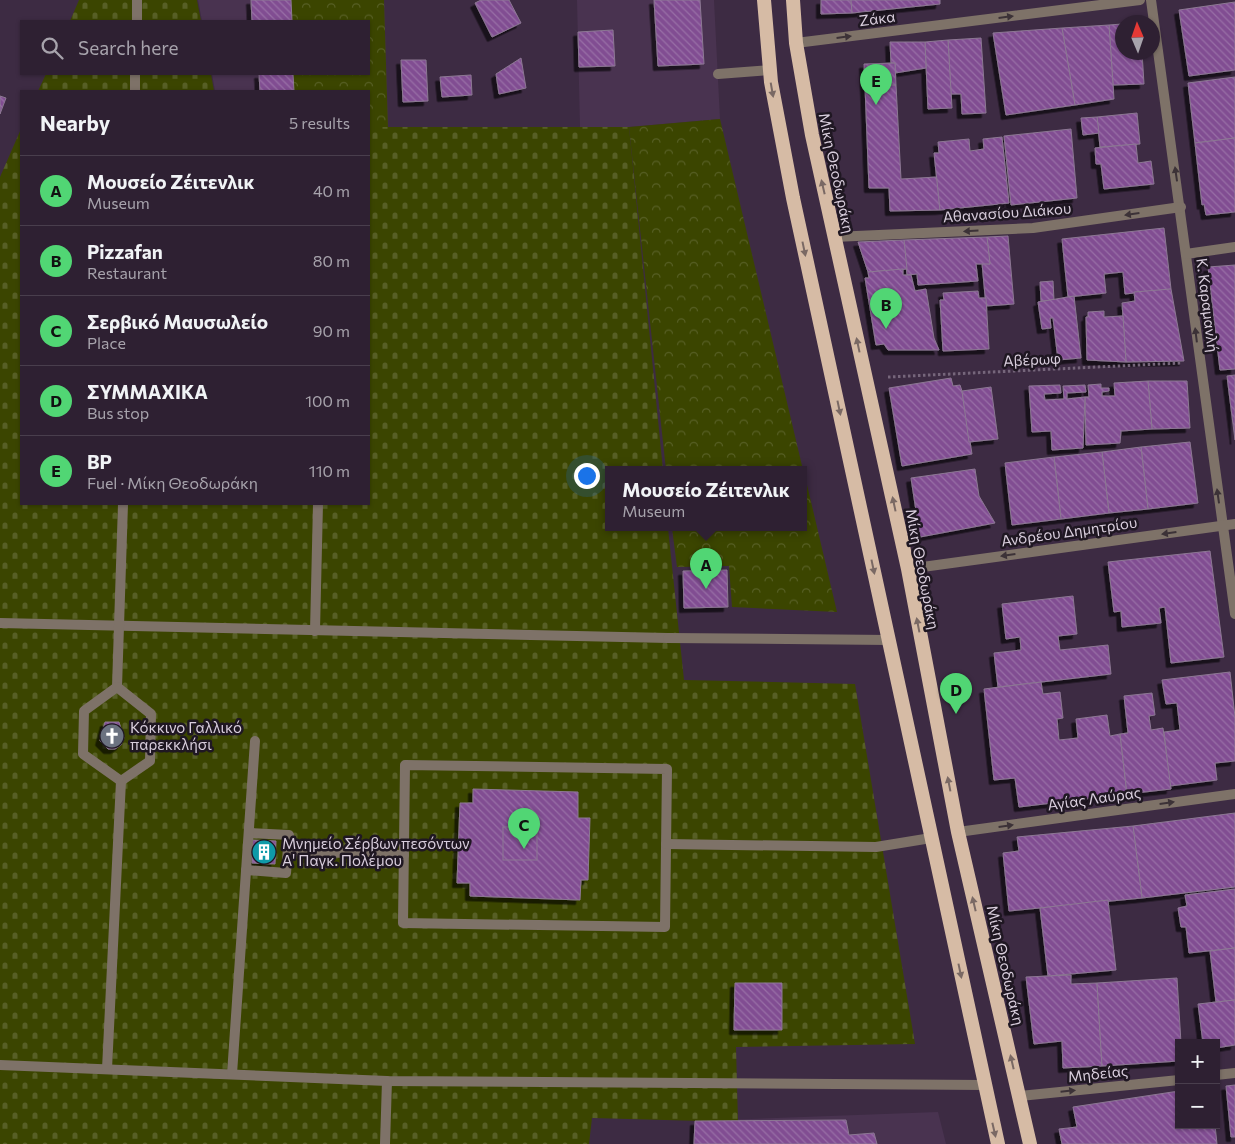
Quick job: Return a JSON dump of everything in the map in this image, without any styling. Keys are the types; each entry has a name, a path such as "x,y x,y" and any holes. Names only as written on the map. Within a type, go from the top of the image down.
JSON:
{"highway":[{"path":"764,0 769,70 793,198 998,1144"},
{"name":"Μίκη Θεοδωράκη","path":"792,0 796,43 806,107 908,569 958,832 1030,1144"}],"street":[{"path":"137,0 137,20"},
{"name":"Ζάκα","path":"796,43 1140,0"},
{"name":"Κ. Καραμανλή","path":"1151,0 1181,207 1200,362 1235,614"},
{"path":"718,74 769,70"},
{"path":"135,75 135,90"},
{"name":"Αθανασίου Διάκου","path":"834,237 1033,228 1181,207"},
{"path":"1186,254 1235,247"},
{"path":"117,687 123,505"},
{"path":"315,631 318,505"},
{"name":"Ανδρέου Δημητρίου","path":"908,569 1235,524"},
{"path":"0,622 119,627 315,631 889,640"},
{"path":"117,687 84,711 83,754 121,782"},
{"path":"117,687 151,714 150,761 121,782"},
{"path":"232,1074 255,741"},
{"path":"405,765 667,769 665,927 403,923 404,855 405,765"},
{"path":"107,1069 121,782"},
{"name":"Αγίας Λαύρας","path":"958,832 1235,794"},
{"path":"246,870 286,873 288,850 289,835 249,833"},
{"path":"666,844 876,847 931,838"},
{"path":"288,850 404,855"},
{"path":"0,1065 387,1081 984,1085"},
{"path":"1220,1075 1235,1073"},
{"name":"Μηδείας","path":"1020,1096 1175,1080"},
{"path":"385,1144 387,1081"}],"path":[{"name":"Αβέρωφ","path":"865,378 1200,362"}],"shaded area":[{"path":"198,0 384,0 388,127 370,127 370,90 215,90 212,75 370,75 370,20 202,20"},
{"path":"577,0 714,0 720,119 629,127 580,127"},
{"path":"938,1112 946,1144 694,1144 695,1121"}],"green space":[{"path":"79,0 197,0 201,20 70,20"},
{"path":"290,0 384,0 388,127 370,127 370,90 293,90 292,75 370,75 370,20 290,20"},
{"path":"46,75 211,75 214,90 38,90"},
{"path":"720,119 802,466 666,466 629,127"},
{"path":"370,127 629,127 663,466 605,466 605,531 668,531 684,680 855,684 915,1044 736,1047 738,1122 592,1118 589,1144 0,1144 0,177 20,131 20,505 370,505"},
{"path":"807,485 837,612 732,607 729,566 677,567 672,531 807,531"}],"building":[{"path":"251,0 291,0 292,20 252,20"},
{"path":"481,0 509,0 521,23 492,37 475,3"},
{"path":"654,0 700,0 704,64 658,66"},
{"path":"821,0 851,0 852,13 821,14"},
{"path":"851,0 940,0 940,4 852,13"},
{"path":"1235,2 1235,70 1189,76 1179,10"},
{"path":"1109,25 1115,25 1115,60 1142,60 1144,84 1113,85"},
{"path":"1109,25 1114,99 1075,105 1062,28"},
{"path":"1062,28 1075,105 1006,115 993,33"},
{"path":"613,30 615,66 579,67 578,32"},
{"path":"981,38 986,113 962,114 961,94 951,94 948,40"},
{"path":"948,40 952,108 928,109 925,42"},
{"path":"890,42 925,42 926,68 895,73 895,63 891,63"},
{"path":"521,58 526,88 499,94 496,74"},
{"path":"401,60 426,60 428,101 403,102"},
{"path":"895,63 896,85 865,86 864,64"},
{"path":"259,75 293,75 294,90 260,90"},
{"path":"471,75 472,95 442,97 440,77"},
{"path":"1235,77 1235,138 1195,143 1188,83"},
{"path":"896,85 901,179 937,177 940,210 890,211 889,188 869,188 865,86"},
{"path":"0,96 6,98 0,114"},
{"path":"1137,113 1140,144 1100,147 1097,117"},
{"path":"1097,117 1099,133 1083,135 1081,118"},
{"path":"1071,129 1077,198 1011,205 1004,136"},
{"path":"1002,137 1009,203 940,210 934,153 939,153 938,142 969,139 970,151 984,149 983,139"},
{"path":"1235,138 1235,212 1206,215 1204,204 1202,205 1195,143"},
{"path":"1136,144 1138,163 1151,161 1154,184 1104,189 1101,164 1096,164 1095,148"},
{"path":"1164,228 1171,289 1125,294 1123,272 1104,274 1106,293 1068,297 1062,239"},
{"path":"1008,236 1014,304 986,306 982,263 990,264 987,237"},
{"path":"987,237 990,264 976,264 978,281 918,285 917,274 907,275 904,240"},
{"path":"904,240 907,269 868,272 858,242"},
{"path":"1235,265 1235,369 1220,370 1208,267"},
{"path":"903,269 903,275 911,275 915,291 926,289 934,338 939,350 888,350 884,344 876,345 865,278 869,278 868,272"},
{"path":"1053,281 1054,300 1041,301 1040,282"},
{"path":"1171,289 1184,361 1126,362 1122,303 1135,301 1134,292"},
{"path":"978,291 979,298 986,298 989,349 943,351 940,300 944,300 943,293"},
{"path":"1074,296 1081,358 1058,360 1053,318 1050,318 1051,328 1042,329 1038,302"},
{"path":"1104,311 1104,317 1123,316 1126,362 1087,360 1086,317 1088,317 1088,312"},
{"path":"1235,375 1235,440 1227,376"},
{"path":"951,378 953,386 960,385 962,391 972,454 902,466 889,388"},
{"path":"1148,381 1187,381 1190,428 1152,429"},
{"path":"1148,381 1152,429 1121,431 1120,443 1086,445 1085,397 1089,397 1088,385 1101,384 1101,388 1109,388 1109,391 1102,392 1102,396 1115,396 1114,383"},
{"path":"1060,385 1061,393 1044,394 1045,400 1064,399 1063,386 1085,385 1086,392 1067,393 1067,399 1085,397 1083,448 1052,450 1051,431 1032,432 1029,386"},
{"path":"991,387 998,439 969,442 962,391"},
{"path":"1190,442 1198,503 1148,509 1141,447"},
{"path":"1141,447 1148,509 1109,513 1102,452"},
{"path":"1102,452 1109,513 1061,519 1054,457"},
{"path":"1054,457 1061,519 1012,525 1005,463"},
{"path":"975,469 979,496 995,523 920,537 911,478"},
{"path":"1210,551 1224,657 1171,663 1165,607 1159,608 1161,623 1122,627 1121,611 1114,612 1108,562"},
{"path":"727,570 728,607 684,608 683,571"},
{"path":"1073,596 1077,634 1058,636 1060,650 1108,645 1111,674 998,687 994,653 1021,650 1020,637 1006,639 1002,604"},
{"path":"1230,672 1235,717 1235,761 1215,763 1217,780 1170,786 1164,732 1180,730 1177,703 1166,704 1162,680"},
{"path":"1041,682 1043,694 1060,692 1063,718 1057,719 1059,740 1078,738 1076,719 1107,715 1110,736 1120,734 1127,794 1019,807 1015,778 994,780 984,689"},
{"path":"1152,693 1155,715 1149,716 1151,730 1163,728 1171,789 1127,794 1120,734 1128,733 1124,696"},
{"name":"Κόκκινο Γαλλικό παρεκκλήσι","path":"105,722 119,722 124,738 121,745 115,749 108,749 100,741"},
{"path":"473,789 578,792 578,818 590,818 588,880 581,880 580,900 470,896 470,883 457,883 460,803 473,803"},
{"path":"1235,813 1235,887 1142,898 1133,826"},
{"path":"1133,826 1142,898 1009,911 1003,853 1019,851 1017,837"},
{"path":"503,827 537,827 537,860 503,860"},
{"name":"Μνημείο Σέρβων πεσόντων Α' Παγκ. Πολέμου","path":"252,840 276,841 275,864 252,863"},
{"path":"1235,889 1235,948 1189,953 1186,927 1181,927 1178,908 1187,906 1185,895"},
{"path":"1108,900 1116,970 1048,976 1040,908"},
{"path":"1235,948 1235,1000 1216,1002 1210,951"},
{"path":"1071,975 1071,984 1097,983 1102,1066 1063,1068 1062,1041 1034,1044 1026,977"},
{"path":"1177,978 1181,1039 1175,1039 1175,1061 1102,1066 1097,983"},
{"path":"735,983 782,983 782,1030 734,1030"},
{"path":"1235,1000 1235,1045 1220,1047 1220,1039 1202,1039 1198,1004"},
{"path":"1235,1085 1235,1137 1231,1137 1226,1086"},
{"path":"1175,1092 1175,1129 1215,1129 1217,1144 1062,1144 1059,1129 1077,1127 1073,1107"},
{"path":"846,1120 849,1135 874,1133 877,1144 694,1144 695,1121"}],"place":[{"name":"BP","path":"876,105"},
{"name":"Pizzafan","path":"886,329"},
{"name":"Μουσείο Ζέιτενλικ","path":"706,589"},
{"name":"ΣΥΜΜΑΧΙΚΑ","path":"956,714"},
{"name":"Κόκκινο Γαλλικό παρεκκλήσι","path":"112,736"},
{"name":"Σερβικό Μαυσωλείο","path":"524,849"},
{"name":"Μνημείο Σέρβων πεσόντων Α' Παγκ. Πολέμου","path":"264,852"}]}
